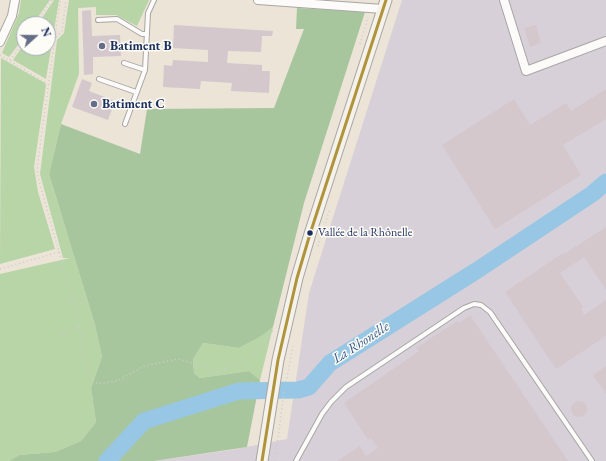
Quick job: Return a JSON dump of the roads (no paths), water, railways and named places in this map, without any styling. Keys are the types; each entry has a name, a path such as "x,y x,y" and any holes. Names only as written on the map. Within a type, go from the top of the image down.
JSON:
{"street":[{"path":"0,42 12,16 15,0"},
{"path":"258,0 384,4 310,234 284,330 269,412 262,461"},
{"path":"504,0 526,71 606,41"}],"lane":[{"path":"125,124 145,70 148,13 154,0"},
{"path":"98,20 117,19 142,34 147,34"},
{"path":"124,63 145,70"},
{"path":"100,79 136,92"},
{"path":"296,461 322,414 343,390 357,379 464,308 474,304 481,305 490,312 592,461"}],"waterway":[{"name":"La Rhonelle","path":"107,461 144,421 239,391 298,390 309,387 330,363 476,271 592,194 606,182"}],"place":[{"name":"Batiment B","path":"102,46"},
{"name":"Batiment C","path":"94,104"},
{"name":"Vallée de la Rhônelle","path":"310,233"}]}
